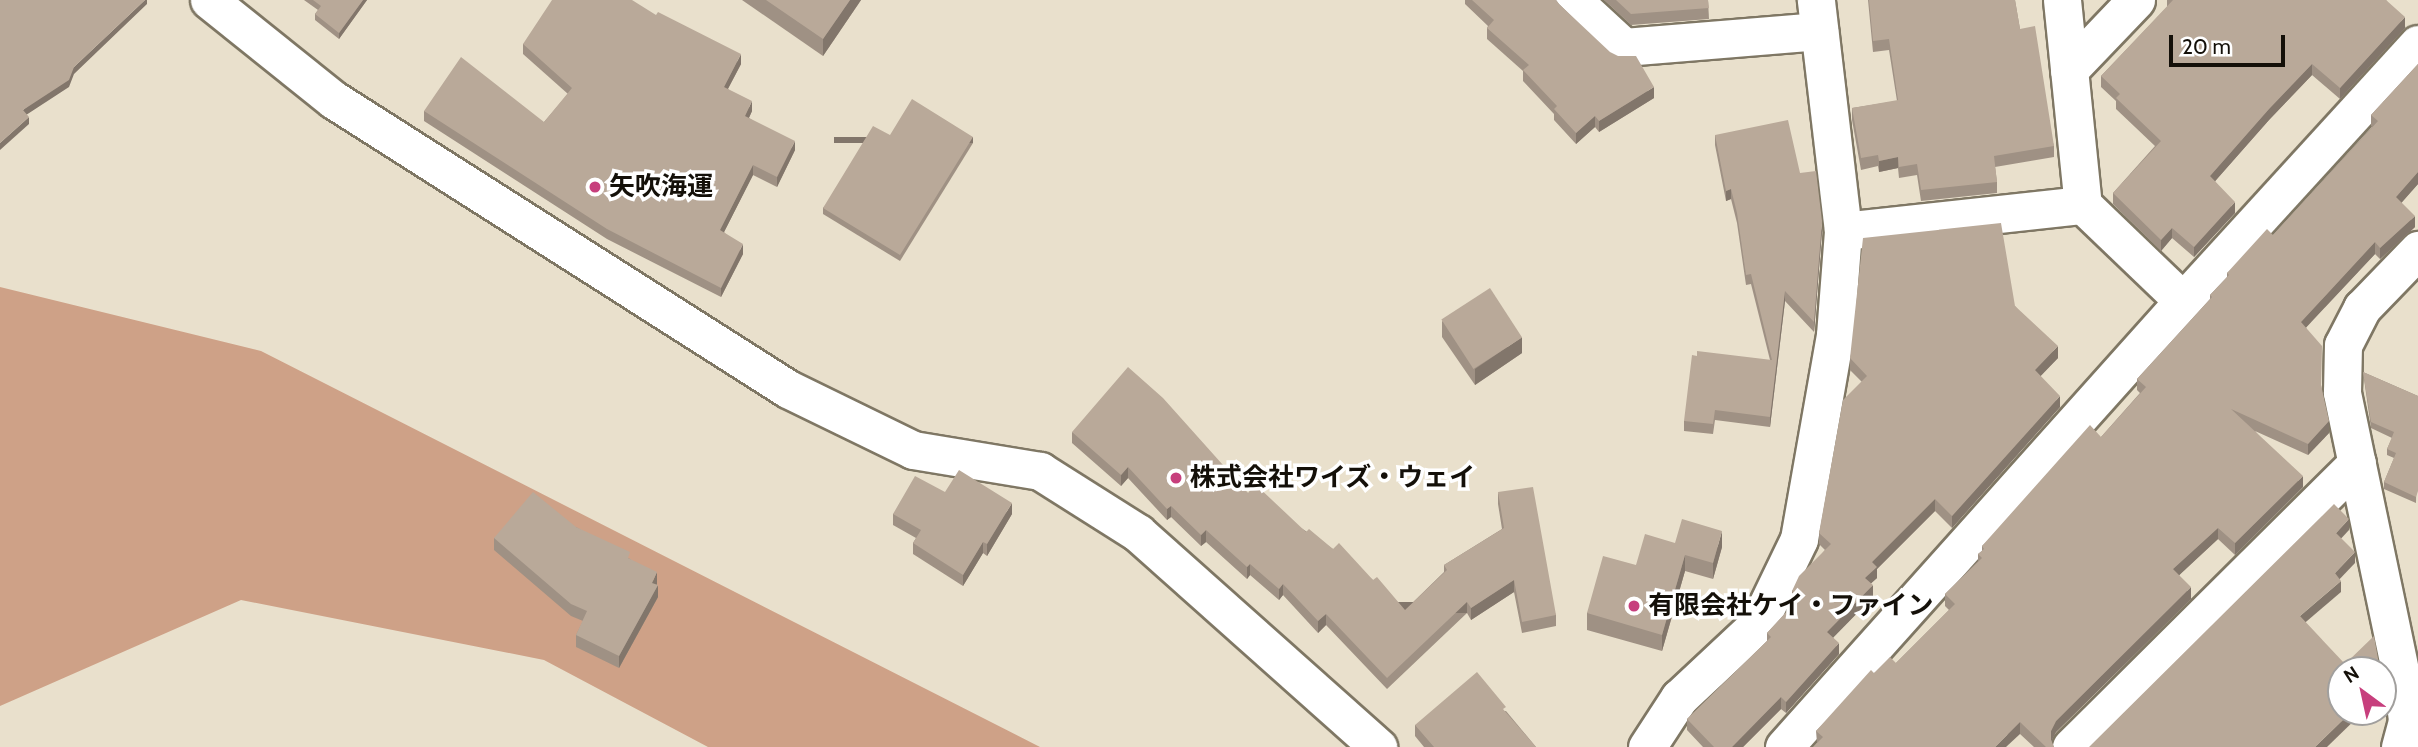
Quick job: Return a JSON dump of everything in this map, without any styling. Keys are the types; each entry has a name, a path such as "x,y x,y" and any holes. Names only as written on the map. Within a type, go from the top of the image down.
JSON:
{"street":[{"path":"209,0 334,100 788,389 913,450 1040,471 1138,533 1378,747"},
{"path":"1573,0 1624,47 1818,15 1843,231 1835,335 1799,539 1758,624 1679,698 1647,747"},
{"path":"2062,0 2083,205 2183,301"},
{"path":"2069,70 2136,0"},
{"path":"1784,747 2183,301 2418,44"},
{"path":"1843,231 2083,205"},
{"path":"2400,747 2407,720 2402,680 2342,392 2343,345 2362,307 2418,250"},
{"path":"2071,747 2357,463"}],"shaded area":[{"path":"0,287 261,351 1040,747 708,747 544,660 241,600 0,706"}],"building":[{"path":"0,0 145,0 74,67 69,80 23,110 29,117 0,143"},
{"path":"313,0 363,0 339,33 315,14 321,6"},
{"path":"552,0 632,0 656,15 658,12 741,54 724,87 752,101 745,116 795,141 777,177 753,165 720,230 743,244 721,288 607,229 424,111 461,57 544,122 572,88 523,44"},
{"path":"766,0 850,0 823,39"},
{"path":"1472,0 1556,0 1610,52 1618,56 1636,56 1654,87 1599,121 1595,116 1576,133 1554,109 1557,106 1523,70 1529,65 1487,28 1494,20"},
{"path":"1616,0 1708,0 1709,8 1631,14"},
{"path":"1869,0 2015,0 2020,29 2035,26 2054,146 1994,156 1997,182 1921,190 1917,164 1899,167 1898,157 1879,161 1878,155 1861,158 1852,108 1898,100 1889,39 1873,41"},
{"path":"2173,0 2386,0 2405,17 2340,88 2312,64 2269,109 2210,176 2235,202 2194,247 2172,228 2161,240 2113,193 2161,141 2116,98 2120,94 2101,76"},
{"path":"2418,64 2418,172 2396,197 2415,216 2380,248 2375,242 2301,322 2322,346 2321,385 2329,421 2308,444 2231,409 2303,476 2235,543 2218,528 2173,569 2191,587 2056,721 2051,731 2054,747 2046,747 2020,722 1995,747 1813,747 1823,737 1816,731 1871,670 1874,673 1890,657 1896,663 1955,604 1945,594 1982,558 1978,554 1984,549 1982,546 2090,425 2101,437 2146,387 2137,379 2212,297 2210,295 2229,275 2227,273 2267,229 2273,235 2378,121 2371,115"},
{"path":"912,99 973,137 900,255 823,208 873,126 890,135"},
{"path":"1788,120 1800,173 1816,171 1822,221 1814,322 1785,291 1770,417 1715,410 1713,424 1684,421 1692,355 1697,356 1697,351 1772,360 1751,274 1746,275 1737,213 1731,189 1726,191 1715,135"},
{"path":"2001,223 2015,306 2058,346 2035,370 2060,396 1952,516 1935,499 1872,562 1877,567 1865,578 1873,585 1827,632 1839,643 1786,702 1781,697 1732,747 1714,747 1687,719 1771,637 1767,633 1799,598 1792,591 1799,576 1831,544 1819,533 1843,400 1867,376 1850,358 1863,238"},
{"path":"1490,288 1522,337 1473,369 1441,320"},
{"path":"1128,367 1163,398 1248,493 1255,484 1306,532 1309,529 1333,549 1339,543 1373,580 1377,577 1405,610 1447,570 1444,565 1504,528 1498,492 1533,487 1556,615 1522,622 1514,580 1471,608 1467,602 1387,678 1326,614 1318,621 1283,584 1279,589 1250,564 1247,567 1206,530 1201,535 1171,506 1167,509 1128,467 1121,475 1072,432"},
{"path":"2363,372 2418,396 2416,497 2384,482 2396,453 2387,449 2394,432 2371,422"},
{"path":"959,470 1012,503 987,544 983,542 963,575 913,543 921,530 893,514 915,476 945,492"},
{"path":"533,492 576,527 630,552 628,558 657,572 652,583 658,585 619,656 576,635 587,611 571,604 494,538"},
{"path":"2334,504 2349,519 2336,533 2355,552 2335,573 2341,581 2300,616 2338,656 2327,656 2327,726 2337,726 2315,747 2089,747"},
{"name":"有限会社ケイ・ファイン","path":"1682,519 1722,531 1713,563 1685,555 1662,635 1587,613 1603,556 1636,565 1645,534 1675,543"},
{"path":"2374,636 2378,656 2353,656"},
{"path":"1477,672 1506,707 1503,709 1536,747 1434,747 1415,725"}],"place":[{"name":"矢吹海運","path":"595,187"},
{"name":"株式会社ワイズ・ウェイ","path":"1176,478"},
{"name":"有限会社ケイ・ファイン","path":"1634,606"}]}
